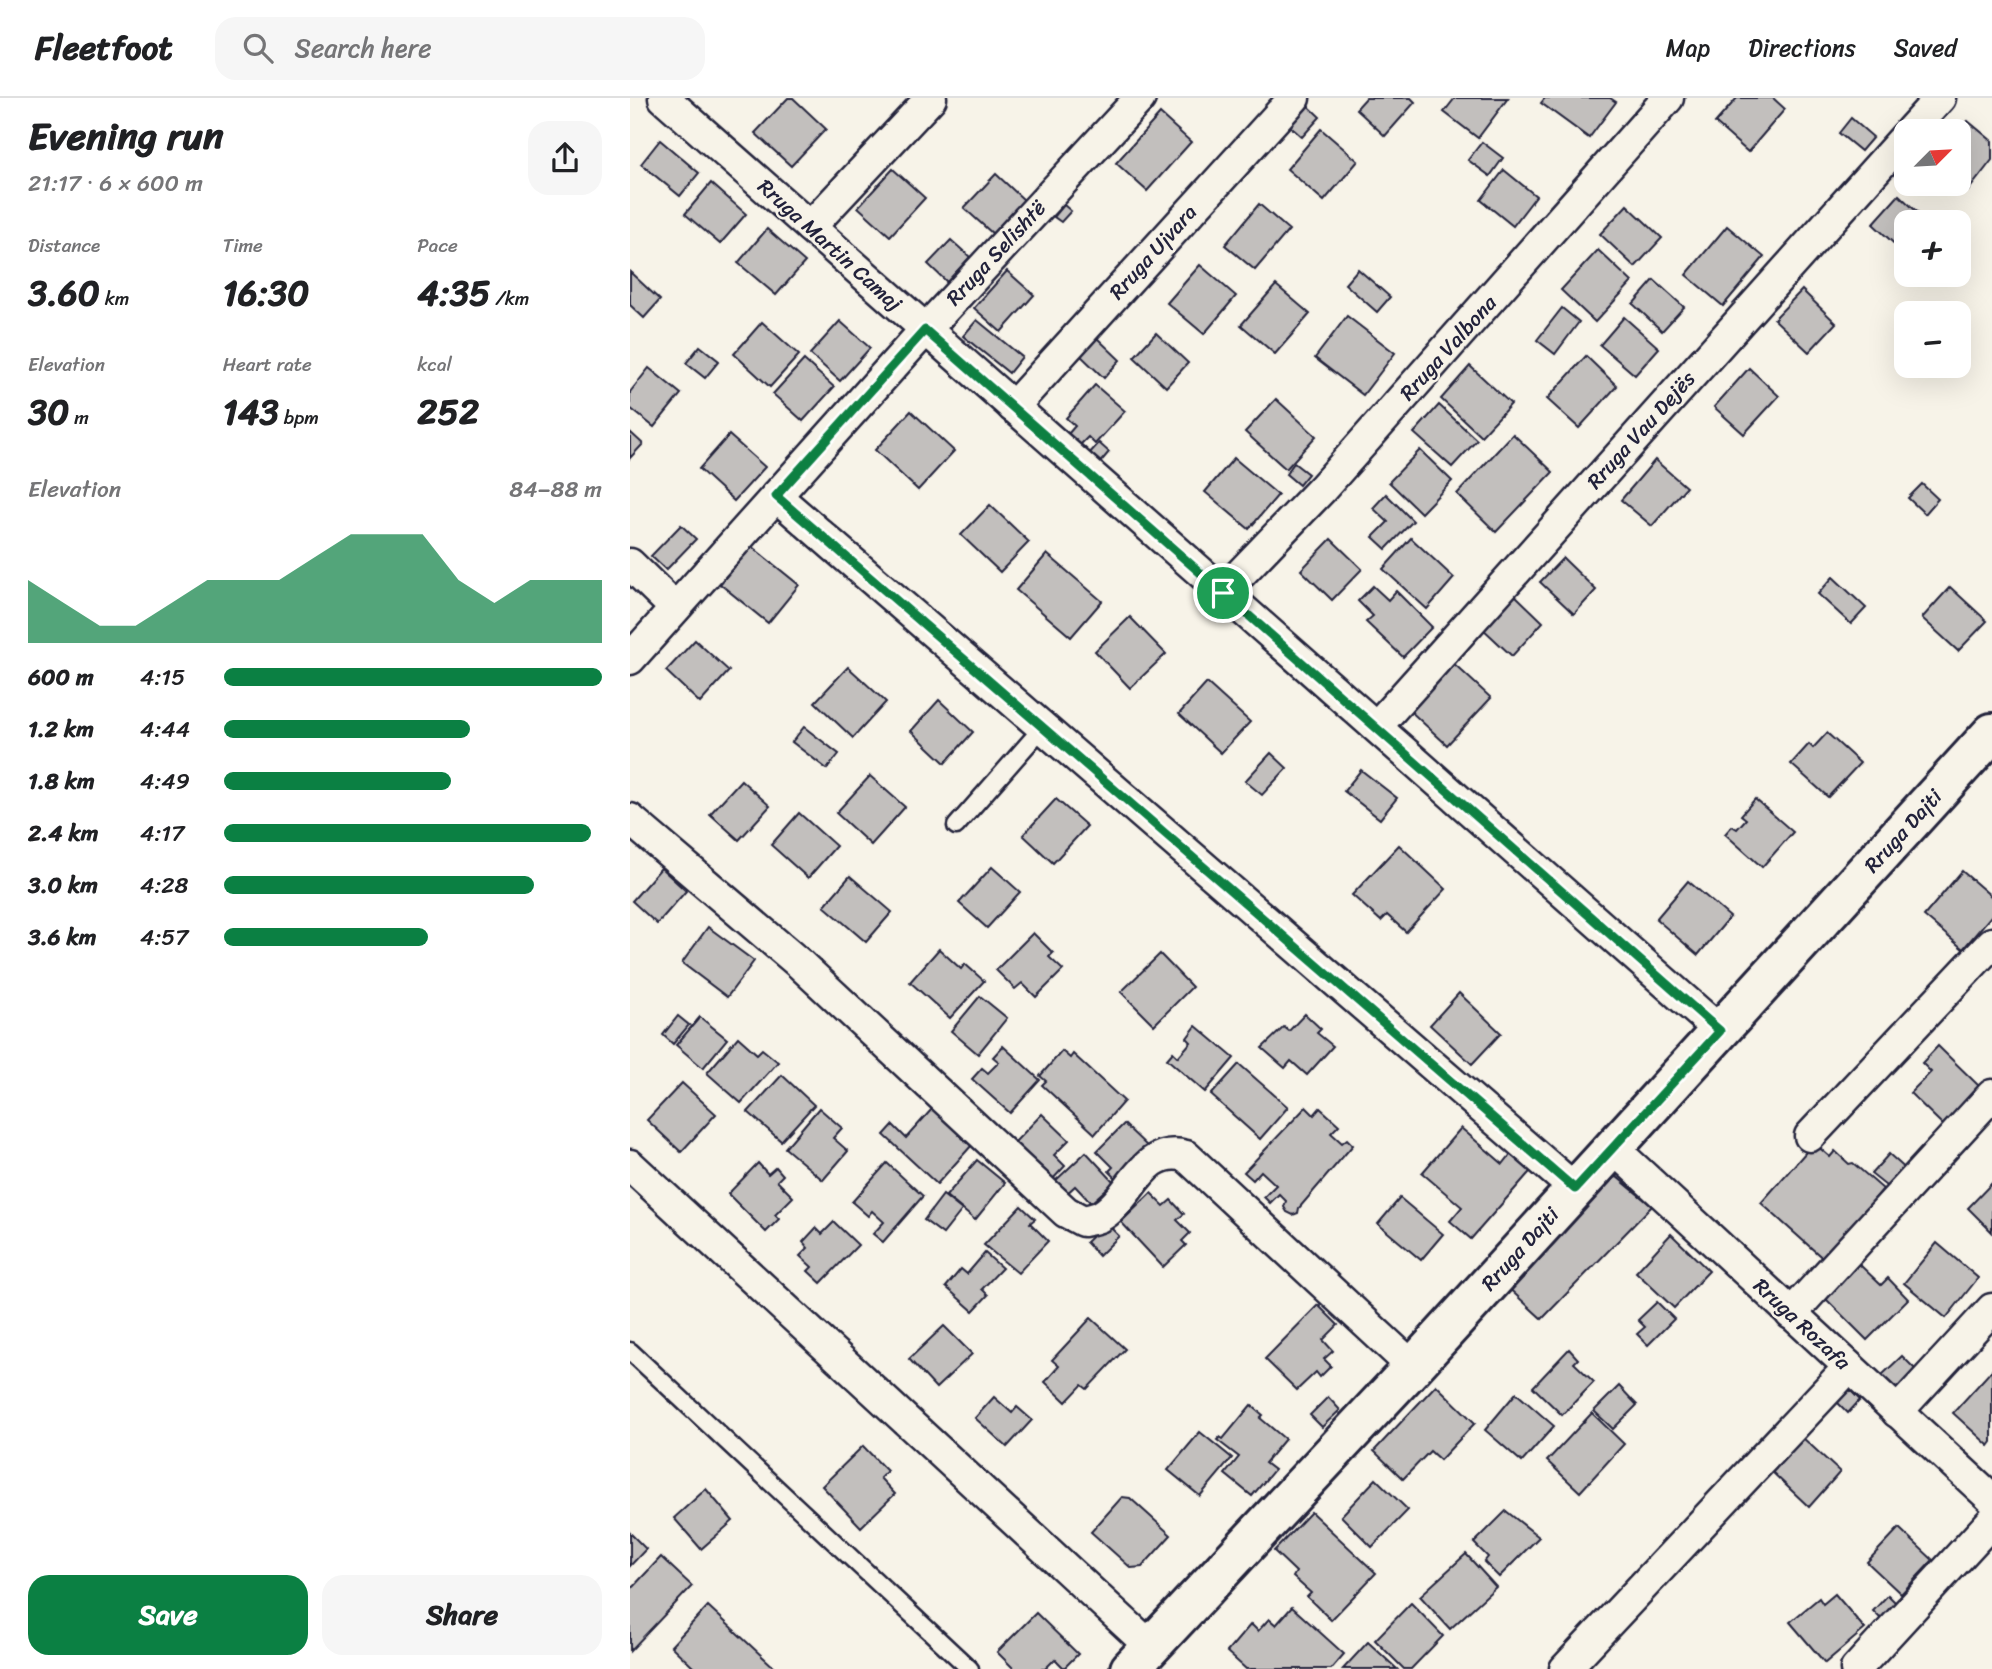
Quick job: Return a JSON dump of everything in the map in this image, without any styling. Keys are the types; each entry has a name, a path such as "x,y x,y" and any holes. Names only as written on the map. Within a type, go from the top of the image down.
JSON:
{"street":[{"path":"810,227 931,98"},
{"name":"Rruga Selishtë","path":"630,659 925,330 1140,98"},
{"name":"Rruga Ujvara","path":"1013,407 1294,98"},
{"name":"Rruga Valbona","path":"1223,593 1349,459 1668,98"},
{"path":"1921,119 1940,98"},
{"name":"Rruga Martin Camaj","path":"668,99 925,330 1720,1031"},
{"name":"Rruga Vau Dejës","path":"1377,726 1894,149"},
{"path":"776,496 1575,1189"},
{"path":"630,564 675,608"},
{"name":"Rruga Dajti","path":"1140,1658 1413,1367 1992,733"},
{"path":"630,819 800,964 1066,1212 1083,1222 1101,1217 1155,1159 1172,1152 1186,1156 1413,1367"},
{"path":"1810,1136 1992,943"},
{"path":"1791,1314 1992,1095"},
{"name":"Rruga Rozafa","path":"1613,1148 1992,1499"},
{"path":"630,1165 1140,1658"},
{"path":"1897,1412 1992,1309"},
{"path":"1565,1669 1849,1367"},
{"path":"1856,1669 1992,1521"}],"lane":[{"path":"956,826 1042,727"},
{"path":"630,1351 970,1669"}],"building":[{"path":"788,98 793,98 826,129 791,166 755,133"},
{"path":"1366,98 1411,98 1415,102 1385,136 1356,109"},
{"path":"1455,98 1508,98 1478,138 1444,112"},
{"path":"1545,98 1610,98 1616,102 1589,138 1541,103"},
{"path":"1737,98 1773,98 1785,109 1748,152 1715,123"},
{"path":"1302,100 1320,117 1302,137 1283,120"},
{"path":"1160,114 1191,142 1147,191 1116,163"},
{"path":"1851,118 1873,137 1861,151 1839,133"},
{"path":"1971,124 1992,141 1992,160 1971,187"},
{"path":"1321,129 1358,161 1324,201 1287,169"},
{"path":"660,140 699,173 680,196 641,164"},
{"path":"1482,142 1503,158 1490,176 1468,160"},
{"path":"893,169 925,198 890,236 858,207"},
{"path":"1504,170 1536,196 1513,226 1481,200"},
{"path":"996,174 1024,200 993,234 964,208"},
{"path":"711,183 746,214 720,244 685,214"},
{"path":"1898,196 1915,210 1894,210 1894,244 1873,224"},
{"path":"1259,204 1289,230 1255,270 1225,245"},
{"path":"1064,205 1071,211 1061,222 1054,217"},
{"path":"1627,205 1662,238 1635,267 1600,234"},
{"path":"1727,226 1764,257 1723,306 1686,275"},
{"path":"767,229 805,262 776,295 738,263"},
{"path":"951,240 970,257 947,282 928,264"},
{"path":"1598,250 1632,282 1595,322 1561,290"},
{"path":"1200,265 1236,296 1204,334 1167,303"},
{"path":"1358,269 1390,297 1377,312 1345,284"},
{"path":"1007,271 1034,295 1001,332 974,308"},
{"path":"630,272 660,300 644,318 630,305"},
{"path":"1654,280 1684,307 1662,331 1633,304"},
{"path":"1276,285 1310,314 1275,354 1241,325"},
{"path":"1802,290 1836,323 1809,352 1774,319"},
{"path":"1562,308 1579,322 1555,354 1537,340"},
{"path":"1347,316 1395,353 1363,395 1315,358"},
{"path":"1624,317 1659,348 1635,375 1600,345"},
{"path":"977,320 1022,357 1009,373 963,336"},
{"path":"840,321 870,348 840,381 810,354"},
{"path":"762,322 799,355 770,387 734,354"},
{"path":"1156,333 1188,363 1166,387 1134,357"},
{"path":"1096,337 1120,360 1104,378 1079,354"},
{"path":"700,346 719,361 705,378 686,363"},
{"path":"1586,356 1617,386 1579,428 1547,399"},
{"path":"804,360 834,387 803,421 773,394"},
{"path":"1470,366 1511,404 1481,436 1441,399"},
{"path":"649,368 681,394 654,427 630,408 630,392"},
{"path":"1749,368 1779,396 1744,434 1714,407"},
{"path":"1095,385 1125,411 1095,444 1088,437 1080,445 1068,434 1075,426 1066,418"},
{"path":"1276,399 1316,436 1286,469 1245,432"},
{"path":"1439,405 1477,440 1452,467 1414,433"},
{"path":"911,411 954,451 918,490 875,450"},
{"path":"630,432 643,444 630,458"},
{"path":"1513,434 1553,472 1496,532 1457,494"},
{"path":"729,435 765,467 734,501 699,469"},
{"path":"1099,443 1109,452 1098,465 1087,456"},
{"path":"1420,450 1452,481 1421,513 1389,482"},
{"path":"1234,458 1278,495 1249,529 1205,492"},
{"path":"1655,460 1686,487 1652,526 1621,500"},
{"path":"1294,463 1308,474 1299,485 1286,474"},
{"path":"1922,484 1938,499 1925,514 1908,498"},
{"path":"1386,494 1413,521 1386,549 1373,537 1388,522 1373,508"},
{"path":"990,505 1029,542 1000,572 961,535"},
{"path":"681,525 696,539 666,570 651,556"},
{"path":"1411,538 1454,578 1427,609 1383,569"},
{"path":"1331,539 1362,569 1332,600 1301,570"},
{"path":"751,546 799,585 768,623 720,584"},
{"path":"1047,554 1102,601 1071,637 1016,590"},
{"path":"1563,558 1596,590 1574,614 1540,582"},
{"path":"1833,577 1866,608 1851,624 1818,594"},
{"path":"1373,586 1388,600 1396,591 1432,627 1403,657 1366,622 1373,616 1358,601"},
{"path":"1950,587 1987,621 1958,651 1922,618"},
{"path":"1513,593 1543,622 1512,656 1481,627"},
{"path":"1130,617 1166,654 1130,688 1095,651"},
{"path":"695,640 729,671 700,703 666,671"},
{"path":"1450,660 1491,698 1447,745 1407,708"},
{"path":"848,667 886,702 853,738 815,702"},
{"path":"1207,683 1250,722 1221,753 1179,714"},
{"path":"939,700 973,732 945,763 911,731"},
{"path":"804,727 839,754 827,769 792,742"},
{"path":"1827,733 1860,763 1828,797 1791,764 1809,744 1813,748"},
{"path":"1271,753 1287,768 1262,795 1245,781"},
{"path":"1361,770 1397,798 1380,819 1344,791"},
{"path":"870,776 905,807 871,845 836,813"},
{"path":"741,780 770,806 739,840 710,814"},
{"path":"1056,799 1087,826 1053,863 1023,835"},
{"path":"1755,799 1793,832 1762,867 1725,834 1732,826 1737,829 1746,819 1741,815"},
{"path":"799,813 836,846 808,878 771,845"},
{"path":"1399,845 1446,889 1406,932 1387,915 1381,921 1352,895"},
{"path":"992,867 1020,892 987,928 959,903"},
{"path":"661,868 686,891 657,924 632,901"},
{"path":"1962,871 1992,897 1992,915 1963,949 1924,916"},
{"path":"850,876 892,912 866,942 824,906"},
{"path":"1688,881 1730,917 1698,955 1656,919"},
{"path":"708,927 754,961 727,997 682,963"},
{"path":"1033,933 1053,953 1049,957 1063,970 1036,997 1022,983 1015,989 996,970"},
{"path":"939,949 961,969 965,964 984,981 950,1018 910,982"},
{"path":"1160,954 1192,987 1154,1025 1121,992"},
{"path":"1459,993 1501,1033 1472,1064 1430,1025"},
{"path":"980,996 1007,1018 978,1054 951,1031"},
{"path":"1305,1014 1321,1029 1317,1033 1333,1046 1307,1075 1291,1061 1285,1068 1262,1048 1284,1027 1289,1031"},
{"path":"678,1016 689,1025 673,1044 663,1035"},
{"path":"700,1017 727,1039 703,1068 676,1045"},
{"path":"1196,1026 1234,1058 1205,1092 1167,1059 1173,1052 1178,1057 1191,1042 1187,1038"},
{"path":"738,1037 757,1054 762,1049 778,1062 741,1103 707,1073"},
{"path":"1003,1046 1040,1080 1010,1113 972,1079 982,1068 988,1073 999,1062 993,1057"},
{"path":"1938,1046 1980,1087 1943,1125 1910,1093 1931,1072 1922,1063"},
{"path":"1062,1051 1070,1058 1073,1054 1124,1101 1095,1134 1042,1085 1046,1081 1040,1076"},
{"path":"1239,1064 1288,1107 1260,1139 1211,1095"},
{"path":"782,1075 814,1105 781,1141 748,1112"},
{"path":"682,1083 716,1114 681,1152 647,1120"},
{"path":"1306,1107 1314,1115 1320,1108 1339,1125 1331,1133 1342,1143 1347,1139 1353,1145 1299,1208 1298,1213 1293,1215 1287,1212 1284,1207 1286,1201 1279,1194 1270,1203 1264,1197 1276,1185 1261,1171 1253,1180 1244,1172"},
{"path":"819,1108 842,1128 833,1138 848,1151 823,1180 785,1148"},
{"path":"932,1109 972,1145 937,1184 884,1135 893,1125 906,1138"},
{"path":"1042,1114 1069,1140 1054,1155 1065,1166 1051,1181 1013,1144"},
{"path":"1124,1124 1149,1148 1118,1180 1109,1171 1113,1167 1097,1151"},
{"path":"1461,1128 1503,1164 1515,1149 1535,1166 1471,1239 1450,1221 1462,1207 1422,1173"},
{"path":"1814,1143 1830,1157 1835,1151 1849,1164 1853,1163 1883,1189 1872,1202 1877,1206 1827,1262 1761,1203"},
{"path":"1086,1152 1114,1182 1091,1203 1075,1186 1064,1196 1052,1184"},
{"path":"1889,1154 1908,1171 1891,1190 1871,1174"},
{"path":"977,1160 1005,1183 975,1220 946,1196"},
{"path":"758,1163 768,1174 776,1167 783,1175 777,1181 793,1197 775,1215 779,1219 766,1232 728,1194"},
{"path":"887,1163 923,1196 883,1242 873,1234 884,1222 872,1211 868,1216 852,1202"},
{"path":"1617,1177 1652,1206 1542,1319 1504,1284 1606,1178"},
{"path":"1992,1183 1992,1232 1968,1208"},
{"path":"1151,1193 1164,1206 1171,1200 1184,1214 1177,1220 1190,1233 1182,1241 1186,1245 1163,1267 1121,1222"},
{"path":"943,1195 962,1210 943,1234 924,1220"},
{"path":"1400,1198 1443,1234 1421,1260 1378,1224"},
{"path":"1021,1206 1035,1219 1030,1223 1048,1241 1018,1273 984,1245"},
{"path":"834,1222 858,1245 821,1283 808,1271 812,1267 800,1256 808,1248 803,1242 816,1228 822,1234"},
{"path":"1106,1223 1119,1236 1099,1256 1086,1242"},
{"path":"1671,1234 1709,1271 1674,1308 1636,1272"},
{"path":"1937,1243 1978,1278 1946,1318 1904,1283"},
{"path":"985,1253 1002,1268 982,1289 988,1295 973,1311 946,1287 961,1269 967,1274"},
{"path":"1859,1264 1881,1285 1888,1278 1908,1299 1867,1340 1825,1298"},
{"path":"1657,1302 1674,1319 1648,1345 1637,1334 1645,1327 1638,1320"},
{"path":"1318,1305 1338,1325 1323,1340 1333,1351 1324,1359 1331,1366 1320,1377 1316,1372 1297,1390 1265,1359"},
{"path":"1091,1318 1125,1349 1087,1389 1082,1385 1066,1402 1045,1382 1059,1366 1052,1360"},
{"path":"944,1326 972,1354 936,1388 909,1359"},
{"path":"1569,1349 1578,1359 1574,1363 1594,1382 1562,1415 1533,1387"},
{"path":"1902,1356 1922,1376 1902,1395 1882,1375"},
{"path":"1992,1370 1992,1442 1989,1446 1953,1413"},
{"path":"1844,1384 1860,1400 1848,1413 1831,1396"},
{"path":"1436,1385 1475,1423 1440,1460 1430,1451 1403,1479 1374,1451"},
{"path":"1619,1386 1637,1405 1613,1429 1594,1411"},
{"path":"1516,1393 1554,1426 1522,1462 1485,1430"},
{"path":"994,1397 1012,1413 1017,1407 1032,1420 1007,1447 975,1418"},
{"path":"1328,1397 1340,1410 1322,1427 1310,1415"},
{"path":"1251,1405 1263,1415 1260,1418 1285,1439 1265,1463 1274,1470 1252,1496 1225,1474 1239,1457 1217,1440 1220,1437 1223,1439"},
{"path":"1592,1413 1624,1444 1580,1492 1547,1461"},
{"path":"1200,1432 1232,1458 1200,1496 1168,1470"},
{"path":"1802,1437 1840,1472 1809,1507 1771,1471"},
{"path":"863,1446 887,1471 880,1478 895,1494 861,1527 822,1486"},
{"path":"1376,1479 1408,1510 1372,1547 1341,1516"},
{"path":"706,1489 733,1521 701,1549 674,1518"},
{"path":"1122,1497 1130,1498 1171,1535 1142,1567 1131,1568 1091,1532"},
{"path":"1506,1511 1539,1537 1499,1577 1484,1562 1488,1557 1474,1543"},
{"path":"1311,1512 1376,1573 1331,1620 1307,1597 1311,1593 1293,1577 1296,1572 1274,1551"},
{"path":"1899,1528 1933,1560 1901,1594 1867,1562"},
{"path":"630,1533 646,1549 630,1566"},
{"path":"1466,1554 1496,1587 1450,1629 1420,1596"},
{"path":"661,1557 692,1586 630,1651 630,1590"},
{"path":"1835,1594 1865,1629 1825,1663 1790,1622 1819,1598 1823,1604"},
{"path":"1888,1595 1901,1608 1886,1624 1873,1611"},
{"path":"1411,1603 1443,1636 1411,1669 1404,1669 1375,1640"},
{"path":"708,1606 776,1669 695,1669 671,1646"},
{"path":"1292,1607 1344,1654 1331,1669 1246,1669 1227,1652 1251,1624 1258,1631 1269,1619 1276,1625"},
{"path":"1036,1613 1078,1654 1064,1668 1055,1659 1045,1669 1014,1669 997,1652"},
{"path":"1368,1642 1397,1669 1343,1669"}],"route":[{"path":"925,330 1223,593 1720,1031 1575,1189 776,496 925,330"}]}
